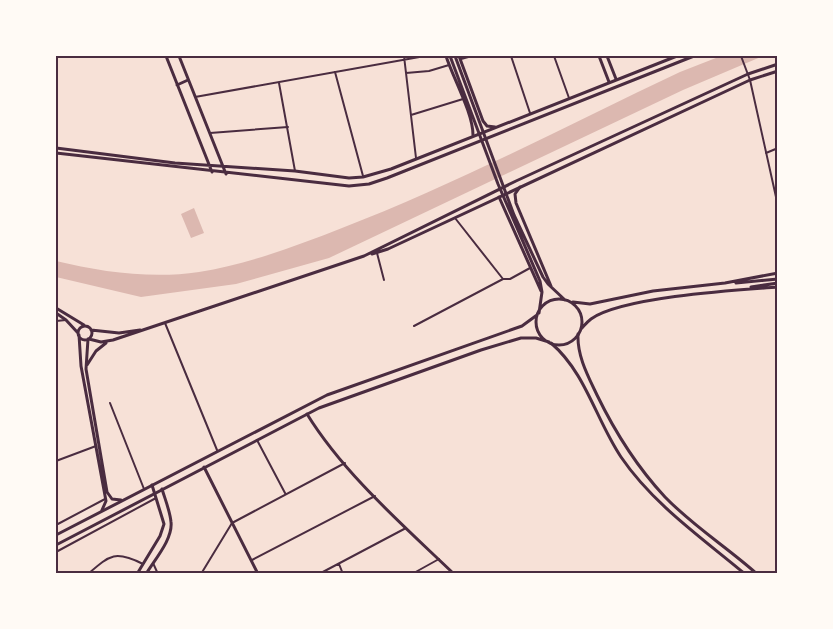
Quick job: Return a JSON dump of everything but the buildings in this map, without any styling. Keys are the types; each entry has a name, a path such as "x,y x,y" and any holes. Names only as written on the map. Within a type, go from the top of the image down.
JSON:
{"main road":[{"path":"166,56 212,172"},
{"path":"178,56 226,174"},
{"path":"448,56 473,135"},
{"path":"599,56 609,82"},
{"path":"607,56 616,79"},
{"path":"56,148 210,166 363,177 382,172 677,56"},
{"path":"56,153 226,174 354,186 383,179 694,56"},
{"path":"458,57 533,265"},
{"path":"458,57 482,119 487,126 495,128"},
{"path":"670,59 674,60 672,65"},
{"path":"364,256 516,181 748,74 777,64"},
{"path":"451,65 498,184 540,281 541,297 536,321 538,331 575,369 604,428 633,473 665,508 745,573"},
{"path":"56,313 66,320 81,338 98,342 148,329 377,252 750,80 777,71"},
{"path":"177,85 188,80"},
{"path":"594,88 596,95"},
{"path":"278,170 278,179"},
{"path":"382,172 383,179"},
{"path":"354,186 355,178"},
{"path":"516,181 520,187"},
{"path":"520,187 515,194 516,203 554,290"},
{"path":"496,191 533,265 565,300"},
{"path":"56,535 327,395 522,327 551,302 565,300 590,304 653,291 725,283 777,273"},
{"path":"735,291 767,282"},
{"path":"725,283 777,283"},
{"path":"581,329 590,320 613,309 777,283"},
{"path":"573,302 581,312 579,353 611,423 641,469 681,512 758,573"},
{"path":"56,308 91,330 119,333 148,329"},
{"path":"86,326 80,328 78,334 81,366 108,494 113,500 123,500"},
{"path":"91,330 92,336 88,339 86,369 105,500 104,507 97,514"},
{"path":"56,545 330,404 521,338 569,342 579,334"},
{"path":"86,369 93,354 108,341"},
{"path":"327,395 330,404"},
{"path":"288,414 291,423"},
{"path":"308,414 324,440 375,496 454,573"},
{"path":"204,467 258,573"},
{"path":"137,573 161,533 164,520 152,485"},
{"path":"139,569 146,573 168,537 171,520 162,489"},
{"path":"139,492 143,495 141,500"},
{"path":"161,533 168,537"},
{"path":"727,558 732,552"}],"street":[{"path":"404,56 416,158"},
{"path":"195,97 425,56"},
{"path":"458,57 472,56"},
{"path":"511,56 530,113"},
{"path":"554,56 569,98"},
{"path":"677,56 680,61"},
{"path":"741,56 750,80 777,206"},
{"path":"406,73 451,65"},
{"path":"335,72 363,177"},
{"path":"279,83 295,171"},
{"path":"411,115 463,99"},
{"path":"209,133 288,127"},
{"path":"766,153 777,148"},
{"path":"772,181 777,179"},
{"path":"455,218 503,279"},
{"path":"377,252 384,280"},
{"path":"414,326 503,279 510,279 533,265"},
{"path":"56,321 66,320"},
{"path":"165,323 217,450"},
{"path":"110,403 144,489"},
{"path":"257,440 285,494"},
{"path":"56,461 98,446"},
{"path":"201,573 232,523 345,463"},
{"path":"251,560 375,496"},
{"path":"56,552 156,498"},
{"path":"56,525 105,500"},
{"path":"320,573 406,528"},
{"path":"88,573 112,555 125,556 143,564"},
{"path":"412,573 439,560"},
{"path":"153,562 158,573"},
{"path":"339,564 343,573"},
{"path":"204,568 207,573"}],"shaded area":[{"path":"721,56 763,56 683,90 329,258 236,284 141,297 56,277 56,261 109,271 163,275 218,269 272,254 385,211 680,72"},
{"path":"194,208 204,233 191,238 181,214"}]}
